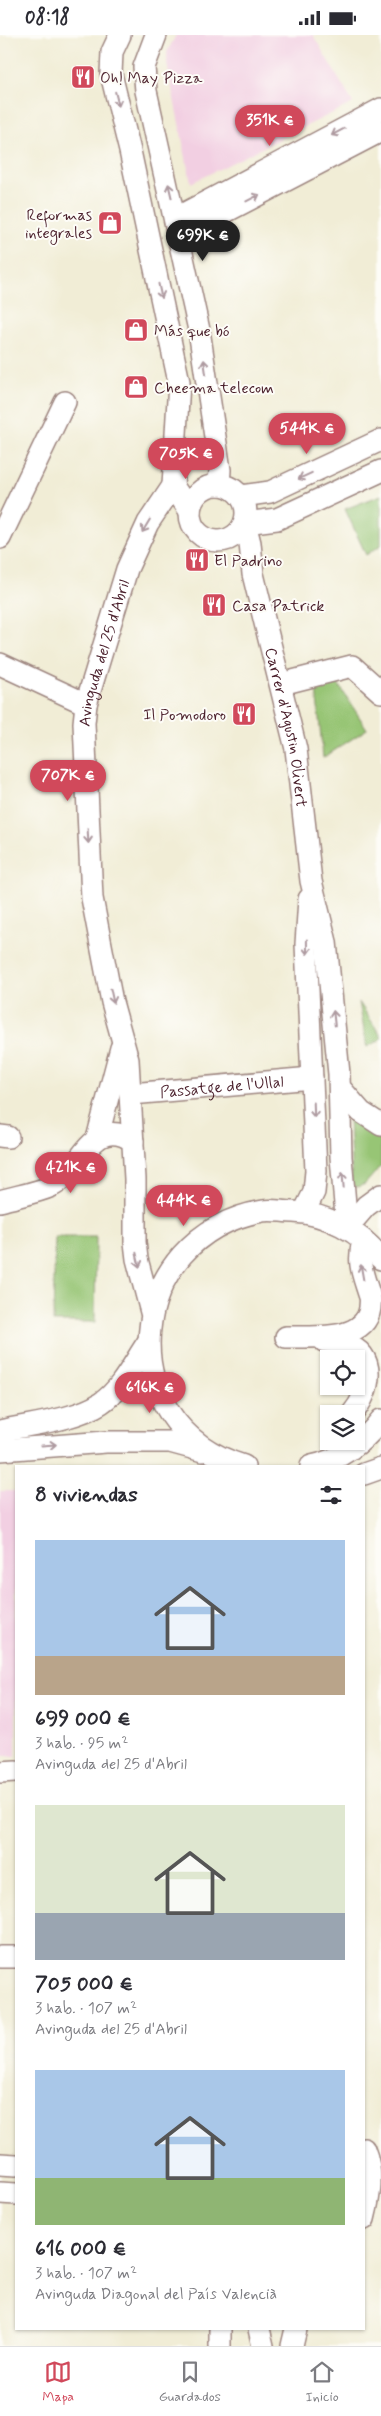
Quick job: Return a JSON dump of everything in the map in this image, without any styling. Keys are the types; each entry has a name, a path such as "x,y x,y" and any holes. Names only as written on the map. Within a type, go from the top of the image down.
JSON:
{"street":[{"path":"120,35 112,52 111,74 130,151 179,382 173,486 190,511 195,529 201,536 219,542 253,574"},
{"path":"156,35 144,67 146,91 199,330 220,471 219,485"},
{"path":"177,227 381,109"},
{"path":"177,227 381,131"},
{"path":"0,538 65,402"},
{"path":"241,496 270,492 381,441"},
{"path":"245,523 277,519 381,471"},
{"path":"190,511 191,503 199,492 219,485 235,490 241,496 246,504 245,523 232,538 219,542"},
{"name":"Avinguda del 25 d'Abril","path":"151,1313 137,1259 135,1242 133,1141 128,1060 92,899 85,741 86,705 127,569 148,523 173,486"},
{"name":"Carrer d'Agustin Olivert","path":"245,523 250,543 253,574 296,749 311,881"},
{"path":"280,684 352,665 381,692"},
{"path":"1,666 86,705"},
{"path":"304,1212 314,1192 316,1171 306,944 311,881"},
{"path":"311,881 326,942 340,1088 341,1157 360,1255 362,1276 371,1299 368,1317 360,1327 347,1334 286,1337 344,1343 359,1352 368,1364 368,1386 357,1405"},
{"name":"Avinguda del 25 d'Abril","path":"97,1139 123,1042"},
{"name":"Passatge de l'Ullal","path":"131,1094 312,1078"},
{"path":"340,1088 361,1112 381,1125"},
{"path":"0,1201 53,1185 91,1143 107,1133 123,1135 133,1141"},
{"path":"355,1234 366,1206 381,1195"},
{"path":"229,1462 191,1437 172,1417 151,1369 148,1342 151,1313 166,1275 191,1244 225,1222 264,1211 304,1212 326,1219 355,1234 381,1259"},
{"path":"0,1431 81,1413 102,1403 120,1385 148,1342"},
{"path":"329,1460 370,1435 381,1420"},
{"path":"0,1450 98,1443 170,1442 229,1462"},
{"path":"0,1772 15,1771"},
{"path":"0,1957 15,1957"},
{"path":"365,2152 368,2159 371,2190 365,2215"},
{"path":"0,2164 15,2165"},
{"path":"0,2193 15,2194"},
{"path":"220,2330 220,2346"},
{"path":"258,2330 263,2346"},
{"path":"292,2346 296,2330"}],"shaded area":[{"path":"176,35 313,35 353,103 191,183 167,64 167,52"},
{"path":"0,1491 15,1491 15,1756 0,1756"}],"green space":[{"path":"381,495 381,545 366,555 345,509"},
{"path":"335,679 367,729 323,758 316,688"},
{"path":"359,1002 381,1036 381,1039 367,1047"},
{"path":"349,1118 381,1141 381,1166 365,1184 358,1187 352,1186"},
{"path":"55,1237 96,1237 95,1322 53,1322"}],"place":[{"name":"Oh! May Pizza","path":"83,77"},
{"name":"Reformas integrales","path":"110,223"},
{"name":"Más que bó","path":"136,330"},
{"name":"Cheema telecom","path":"136,387"},
{"name":"El Padrino","path":"197,560"},
{"name":"Casa Patrick","path":"214,605"},
{"name":"Il Pomodoro","path":"244,714"}]}
